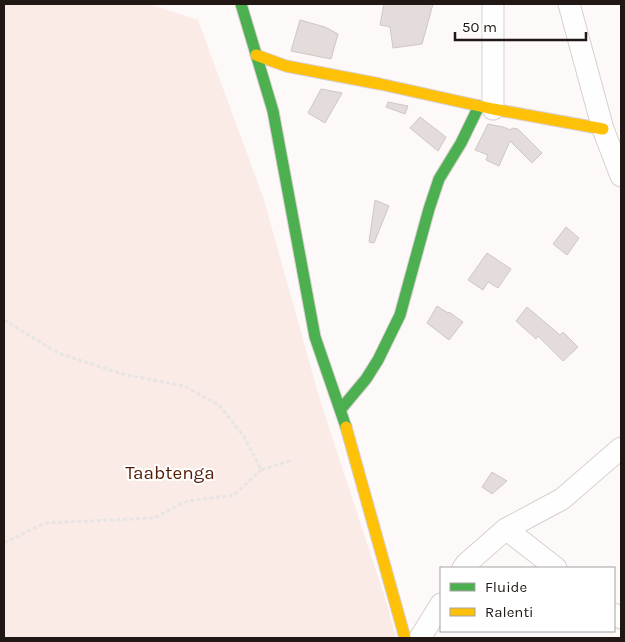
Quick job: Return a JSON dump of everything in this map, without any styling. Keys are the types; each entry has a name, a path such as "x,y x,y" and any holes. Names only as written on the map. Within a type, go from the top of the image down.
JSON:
{"street":[{"path":"241,4 273,111 316,337 341,409 405,638"},
{"path":"341,409 366,379 378,360 400,315 439,179 486,107 493,4"},
{"path":"569,4 603,129 621,176"},
{"path":"256,55 286,66 603,129"},
{"path":"464,567 506,528 562,499 621,448"},
{"path":"506,528 555,567"},
{"path":"420,638 440,606"}],"path":[{"path":"4,320 58,353 122,374 184,386 218,405 244,438 261,470"},
{"path":"4,543 45,523 154,518 188,501 234,495 261,470 292,460"}],"green space":[{"name":"Taabtenga","path":"4,4 149,4 198,20 264,200 320,400 387,604 396,638 4,638"}],"building":[{"path":"384,4 433,4 422,44 393,48 390,27 380,25"},
{"path":"300,20 325,27 338,34 331,59 291,51"},
{"path":"321,89 342,93 325,123 308,113"},
{"path":"388,102 408,106 405,114 386,107"},
{"path":"420,117 446,137 438,151 410,128"},
{"path":"488,124 511,130 512,128 518,129 542,153 532,163 510,141 499,166 486,160 488,155 475,150"},
{"path":"375,200 389,206 374,243 369,242"},
{"path":"566,227 579,238 567,255 553,244"},
{"path":"487,253 511,269 498,288 488,282 483,290 468,280"},
{"path":"437,306 463,322 449,340 427,323"},
{"path":"527,307 560,335 563,332 578,347 563,361 538,336 536,339 516,321"},
{"path":"492,472 507,481 492,494 482,487"}],"traffic: fast":[{"path":"241,4 273,111 315,337 346,427"},
{"path":"341,409 366,379 378,360 400,315 439,179 461,143 479,106"}],"traffic: slow":[{"path":"256,55 286,66 493,109 603,129"},
{"path":"346,427 405,638"}]}
